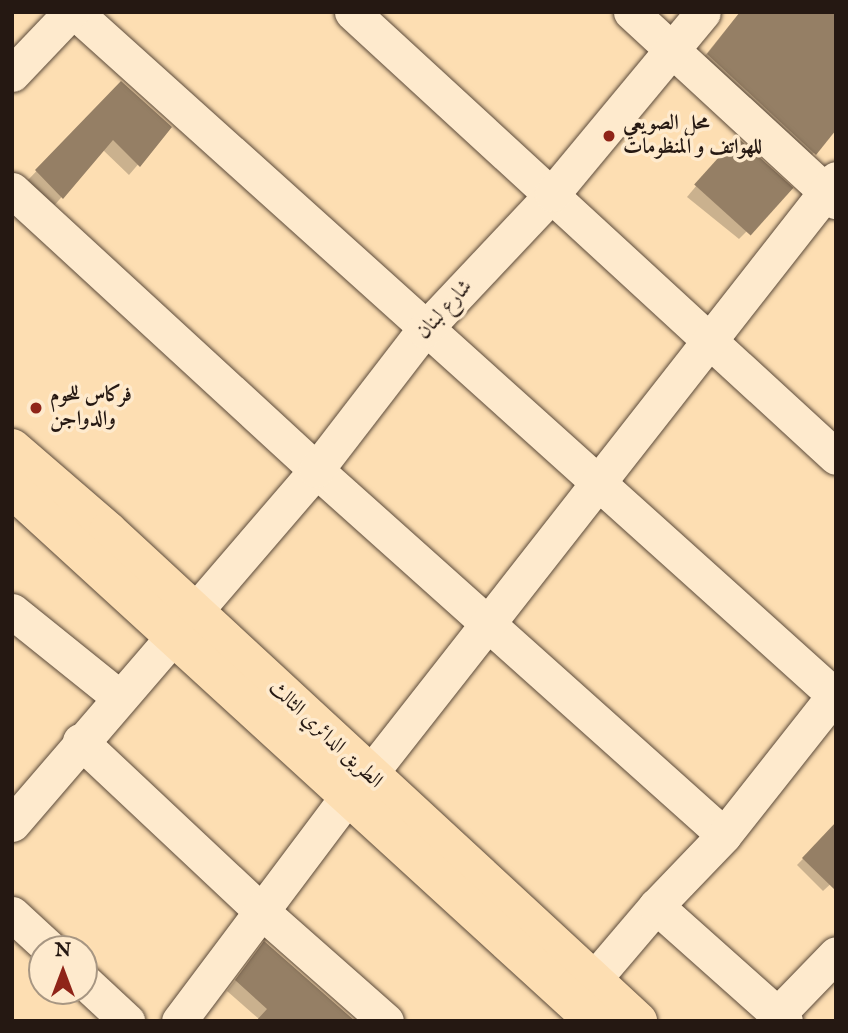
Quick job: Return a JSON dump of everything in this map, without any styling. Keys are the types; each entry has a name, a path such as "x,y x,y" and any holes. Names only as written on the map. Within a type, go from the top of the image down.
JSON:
{"highway":[{"name":"الطريق الدائري الثالث","path":"12,448 183,625 358,786 594,1021"},
{"name":"الطريق الدائري الثالث","path":"12,489 183,625"},
{"name":"الطريق الدائري الثالث","path":"358,786 593,980 638,1021"}],"street":[{"path":"12,74 73,12 424,330 835,694 724,835 656,906 593,980"},
{"path":"352,12 836,457"},
{"path":"179,1021 260,910 707,339 832,190 631,12"},
{"name":"شارع لبنان","path":"12,824 80,741 316,470 424,330 552,194 703,12"},
{"path":"12,190 316,470 488,621 724,835"},
{"path":"12,611 119,697"},
{"path":"80,741 260,910 386,1021"},
{"path":"656,906 782,1017 836,954"},
{"path":"12,914 35,935"},
{"path":"98,994 127,1021"}],"building":[{"path":"740,12 836,12 836,130 816,155 707,54"},
{"path":"121,81 172,127 140,167 113,140 63,199 35,170"},
{"path":"737,137 793,188 751,235 694,185"},
{"path":"836,822 836,891 802,858"},
{"path":"264,941 355,1021 256,1021 267,1009 235,980"}],"place":[{"name":"محل الصويعي للهواتف و المنظومات","path":"609,136"},
{"name":"فركاس للحوم والدواجن","path":"36,408"}]}
